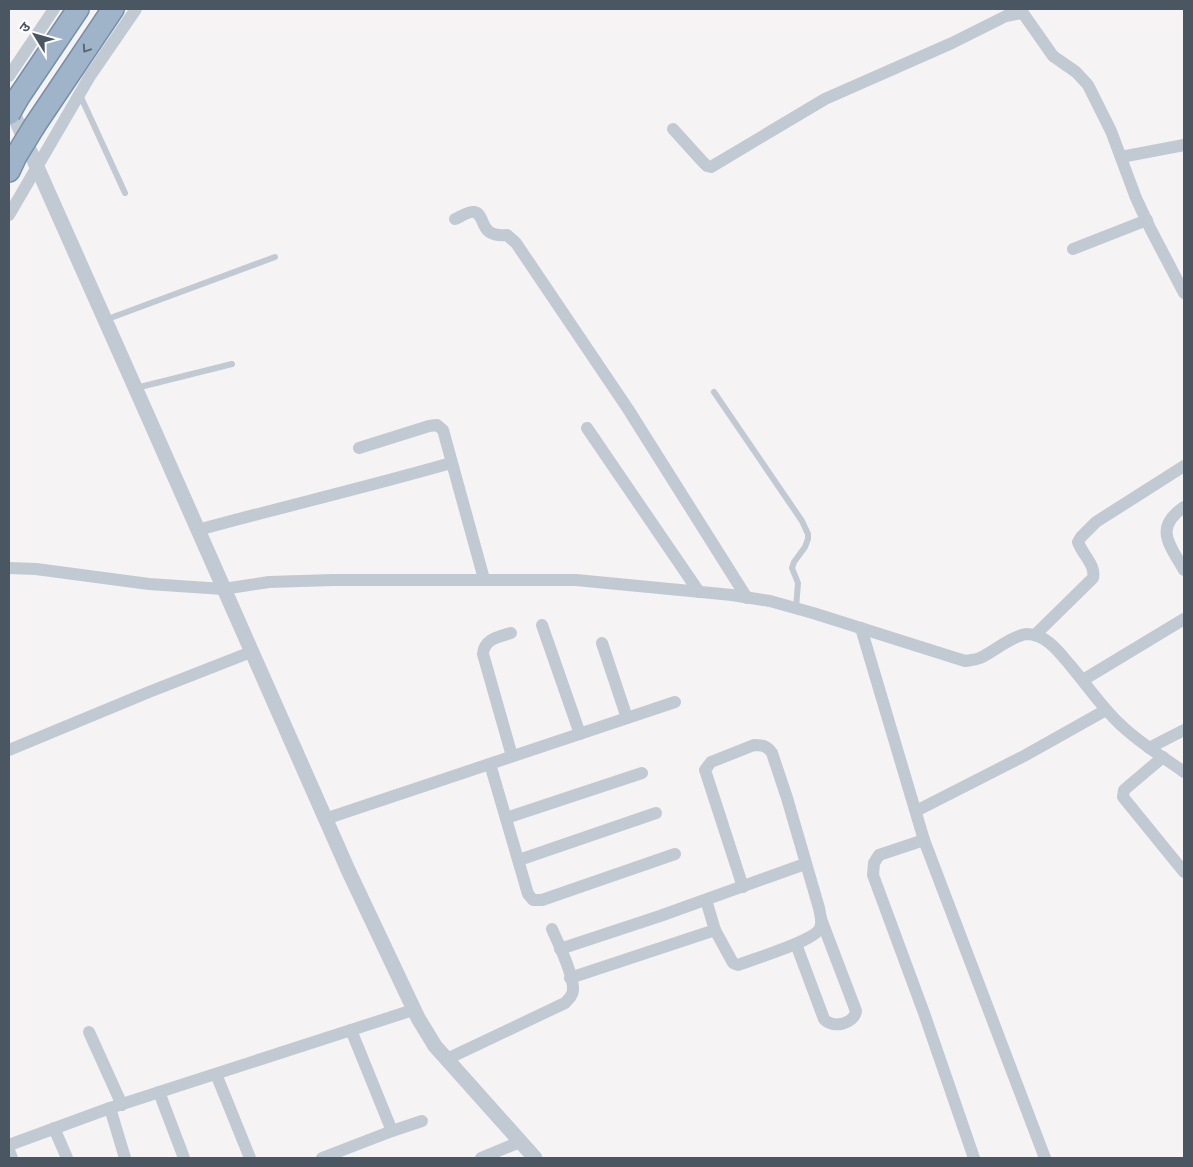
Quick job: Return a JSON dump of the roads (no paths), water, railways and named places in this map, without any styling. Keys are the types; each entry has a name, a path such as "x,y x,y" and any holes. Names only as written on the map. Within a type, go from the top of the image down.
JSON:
{"highway":[{"path":"12,106 78,9"},
{"path":"12,164 35,125 113,9"}],"street":[{"path":"9,76 54,9"},
{"path":"9,215 106,52 136,9"},
{"path":"673,129 702,161 711,167 825,99 952,44 1006,16 1021,11 1052,56 1076,72 1088,85 1111,131 1146,220 1184,293"},
{"path":"12,106 37,167 325,819 414,1010 435,1046 535,1158"},
{"path":"1121,157 1184,145"},
{"path":"455,219 470,212 475,212 490,234 495,236 507,235 516,243 628,409 747,598"},
{"path":"1073,249 1146,220"},
{"path":"359,448 437,424 443,430 450,462 484,579"},
{"path":"587,428 699,592"},
{"path":"198,530 370,486 450,462"},
{"path":"1036,636 1093,578 1095,572 1078,542 1081,537 1096,522 1184,466"},
{"path":"1184,506 1174,515 1166,534 1167,542 1184,570"},
{"path":"9,568 36,569 149,584 223,589 270,582 333,580 576,580 747,598 796,608 964,661 977,660 1017,637 1026,634 1043,638 1055,647 1122,727 1184,772"},
{"path":"1083,680 1184,620"},
{"path":"542,625 580,734"},
{"path":"861,628 924,840 1045,1158"},
{"path":"511,632 486,643 483,648 483,654 512,756"},
{"path":"602,643 627,718"},
{"path":"9,750 251,652"},
{"path":"325,819 676,702"},
{"path":"916,811 1024,756 1106,710"},
{"path":"1149,748 1184,730"},
{"path":"743,887 705,770 711,762 754,745 761,745 767,747 772,753 787,798 821,919 856,1010 855,1016 850,1021 834,1025 828,1024 824,1019 796,944"},
{"path":"1163,757 1124,790 1123,797 1184,872"},
{"path":"490,764 528,894 533,900 542,900 676,854"},
{"path":"506,818 642,773"},
{"path":"519,860 656,813"},
{"path":"924,840 879,855 874,863 873,875 924,1013 974,1158"},
{"path":"560,949 706,900 805,864"},
{"path":"706,900 715,930 728,957 733,964 738,965 807,940 817,933 821,927 821,919"},
{"path":"447,1059 565,1004 571,996 573,989 552,929"},
{"path":"570,978 715,930"},
{"path":"9,1145 116,1106 414,1010"},
{"path":"351,1030 392,1131"},
{"path":"89,1032 116,1106 125,1158"},
{"path":"216,1074 250,1158"},
{"path":"159,1092 184,1158"},
{"path":"322,1158 422,1121"},
{"path":"54,1128 67,1158"},
{"path":"481,1158 520,1142"},
{"path":"9,1150 12,1158"}],"lane":[{"path":"80,95 125,193"},
{"path":"105,320 275,257"},
{"path":"136,388 232,364"},
{"path":"714,392 802,521 808,534 805,547 792,568 798,583 796,608"}]}
